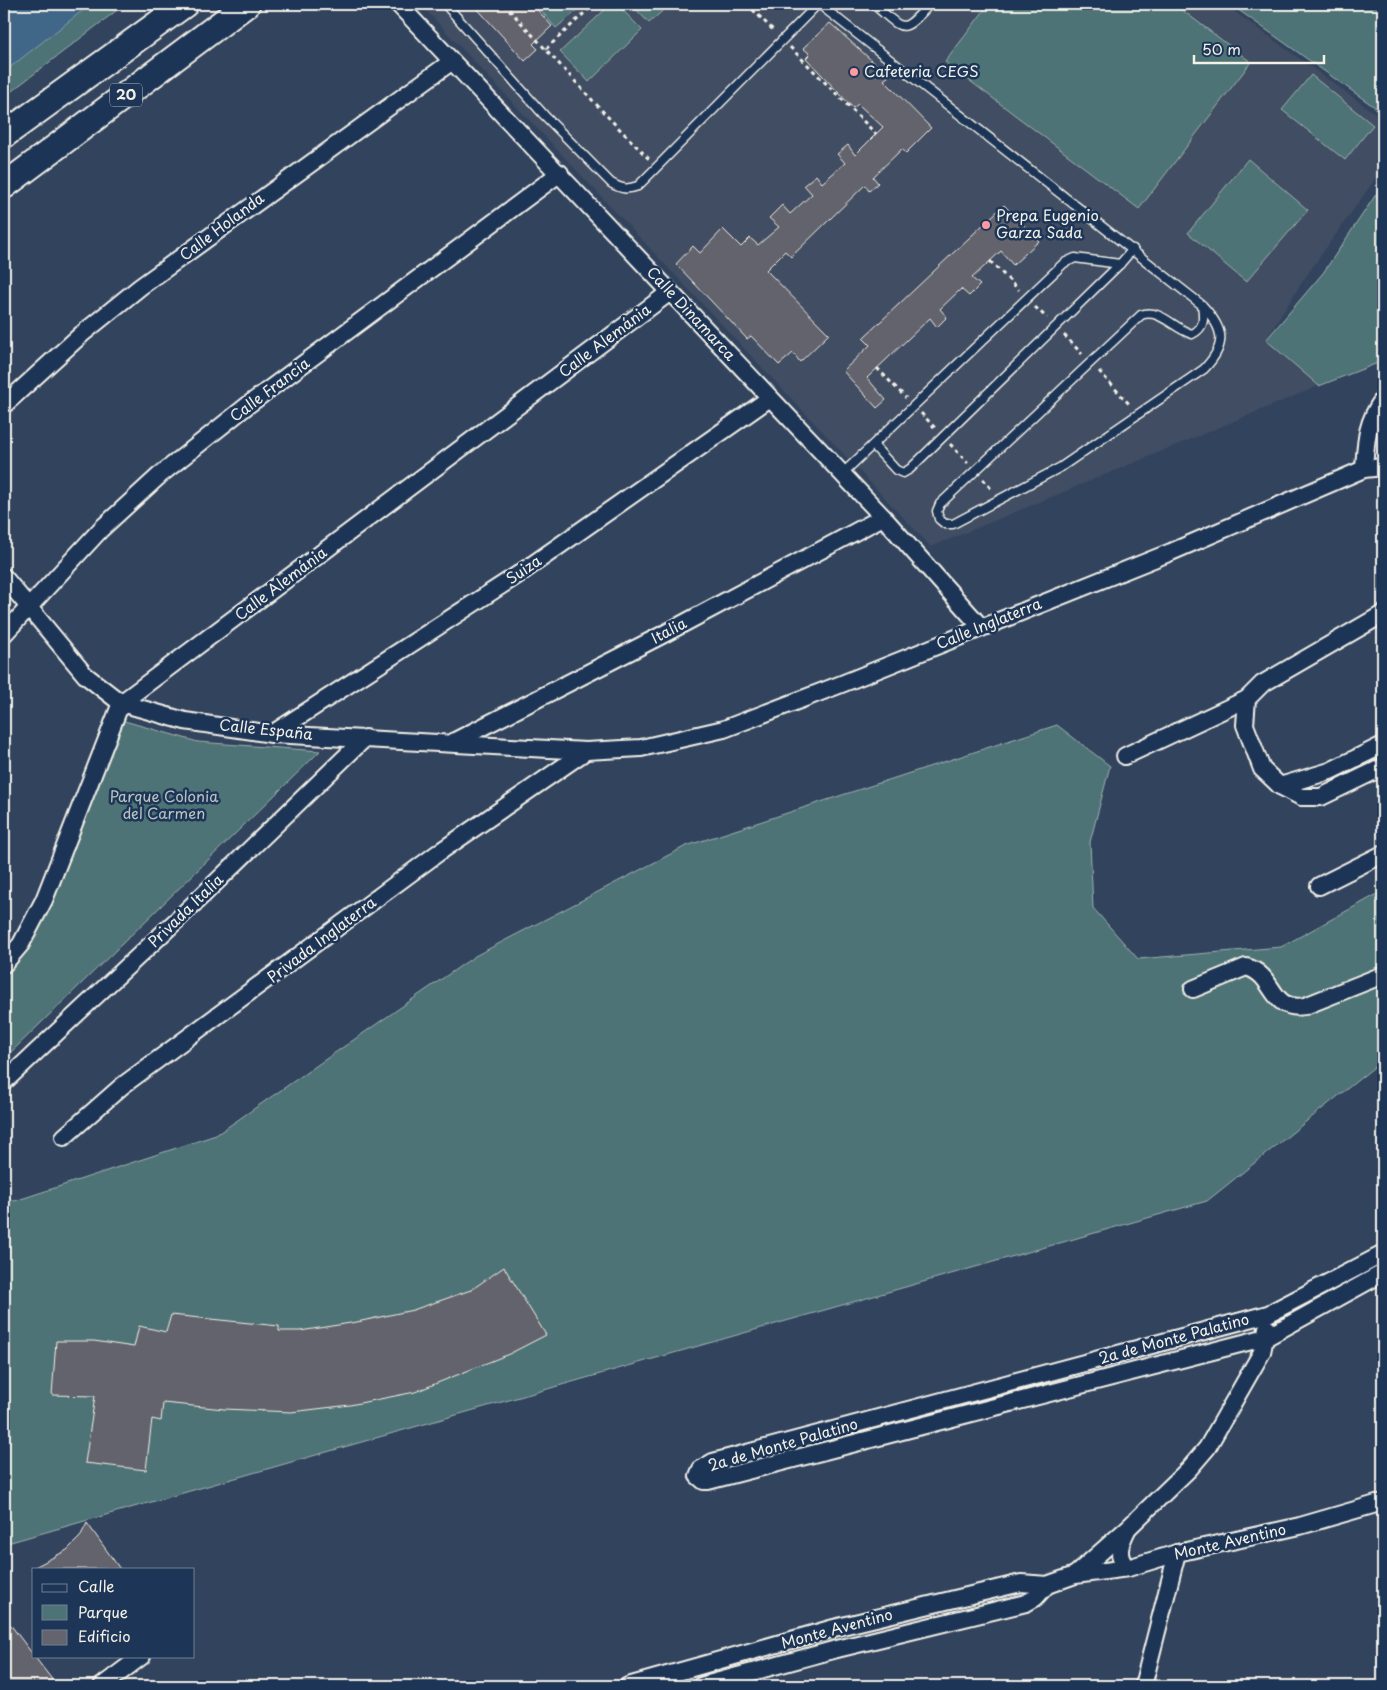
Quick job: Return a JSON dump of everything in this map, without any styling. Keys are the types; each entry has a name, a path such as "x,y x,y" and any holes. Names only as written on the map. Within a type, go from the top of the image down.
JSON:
{"main road":[{"name":"20","path":"4,135 185,4"},
{"name":"20","path":"4,186 247,4"}],"street":[{"name":"Calle Dinamarca","path":"398,4 451,62 560,173 842,474 981,627"},
{"name":"Calle Holanda","path":"4,405 82,334 140,287 451,62"},
{"name":"Calle Francia","path":"4,634 101,529 160,474 248,405 560,173"},
{"name":"Calle Alemánia","path":"121,703 670,292"},
{"name":"Suiza","path":"272,734 519,574 770,398"},
{"path":"1364,469 1367,430 1370,420 1383,399"},
{"name":"Calle Inglaterra","path":"586,751 641,748 724,729 1171,552 1364,469 1383,467"},
{"name":"Italia","path":"453,742 662,635 882,517"},
{"name":"Calle España","path":"4,577 86,675 121,703 185,721 272,734 453,742 586,751"},
{"path":"1125,756 1248,699 1262,684 1383,614"},
{"path":"1248,699 1244,725 1262,770 1280,786 1301,797 1321,797 1383,767"},
{"path":"4,964 21,944 44,900 121,703"},
{"name":"Privada Italia","path":"4,1082 177,920 365,738"},
{"path":"1280,786 1330,771 1383,745"},
{"name":"Privada Inglaterra","path":"64,1136 122,1086 438,853 586,751"},
{"path":"1319,886 1383,854"},
{"path":"1193,989 1246,968 1256,970 1263,976 1281,1004 1291,1008 1304,1006 1383,975"},
{"path":"1075,1576 1188,1470 1207,1448 1260,1357 1267,1338 1268,1314 1383,1254"},
{"path":"1267,1338 1383,1273"},
{"name":"2a de Monte Palatino","path":"1267,1338 708,1481 704,1481 698,1476 701,1469 713,1462 1268,1314"},
{"name":"Monte Aventino","path":"628,1686 844,1626 1021,1583 1047,1585 1075,1576 1128,1568 1177,1553 1300,1526 1383,1502"},
{"path":"1128,1528 1120,1549 1122,1562 1128,1568"},
{"path":"1143,1686 1177,1553"},
{"name":"Monte Aventino","path":"701,1686 833,1650 1026,1603 1035,1598 1047,1585"},
{"path":"102,1686 139,1658"}],"lane":[{"path":"444,4 544,115 610,183 628,190 638,186 819,4 1133,249 1202,305 1216,321 1220,334 1220,347 1214,359 1204,369 1061,467 953,524 945,524 939,519 937,511 940,504 1141,315 1148,312 1155,314 1185,332 1192,334 1202,324 1202,305"},
{"path":"873,4 898,25 905,27 910,25 930,4"},
{"path":"873,445 896,470 903,473 910,469 1120,264 1133,249"},
{"path":"842,474 1064,263 1075,258 1120,264"}],"path":[{"path":"504,4 606,116 657,167"},
{"path":"546,49 594,4"},
{"path":"747,4 876,134"},
{"path":"990,261 1091,362 1138,415"}],"shaded area":[{"name":"Prepa Eugenio Garza Sada","path":"420,4 1224,4 1383,119 1383,168 1302,282 1266,340 1319,386 931,547"}],"green space":[{"path":"4,4 125,4 4,97"},
{"path":"535,4 585,4 556,28"},
{"path":"611,4 617,4 642,30 589,82 560,52"},
{"path":"631,4 670,4 649,23"},
{"path":"989,4 1174,4 1251,62 1139,209 945,62"},
{"path":"1230,4 1383,4 1383,113"},
{"path":"1311,75 1373,125 1345,160 1282,110"},
{"path":"1248,159 1308,210 1246,282 1188,233"},
{"path":"1383,184 1383,361 1319,386 1266,340 1323,273"},
{"name":"Parque Colonia del Carmen","path":"121,720 198,742 320,751 4,1059 4,973 13,967 41,925"},
{"path":"1057,725 1110,766 1090,842 1093,908 1138,959 1281,947 1383,891 1383,1060 1207,1201 4,1544 4,1197 15,1201 216,1135 475,956 686,846"}],"water":[{"path":"4,4 91,4 4,72"}],"building":[{"path":"473,4 532,4 552,26 533,44 538,49 525,61"},
{"path":"830,23 889,76 884,80 931,128 906,153 902,149 873,177 878,183 869,191 865,185 791,257 785,251 766,270 829,334 800,362 793,353 779,365 751,336 747,339 676,264 693,246 700,253 723,229 741,247 750,238 758,245 779,227 769,218 782,205 790,214 812,194 804,185 816,175 822,183 845,163 837,154 848,145 855,155 883,127 858,104 853,108 806,58 810,54 803,48"},
{"path":"1004,205 1039,241 1013,265 1001,251 972,278 980,285 969,296 961,289 940,309 947,317 937,327 930,318 867,378 886,400 877,408 843,371 870,345 863,338"},
{"path":"504,1267 546,1335 509,1354 415,1392 350,1405 291,1412 224,1409 163,1403 161,1421 152,1419 146,1470 85,1463 95,1396 52,1395 56,1341 94,1341 134,1347 139,1326 166,1332 171,1315 279,1326 279,1331 300,1331 357,1322 413,1310 471,1290"},
{"path":"87,1523 119,1568 33,1568 67,1550 80,1537"},
{"path":"4,1616 32,1653 32,1658 36,1658 57,1686 4,1686"}],"place":[{"name":"Cafeteria CEGS","path":"854,72"},
{"name":"Prepa Eugenio Garza Sada","path":"986,225"}]}
